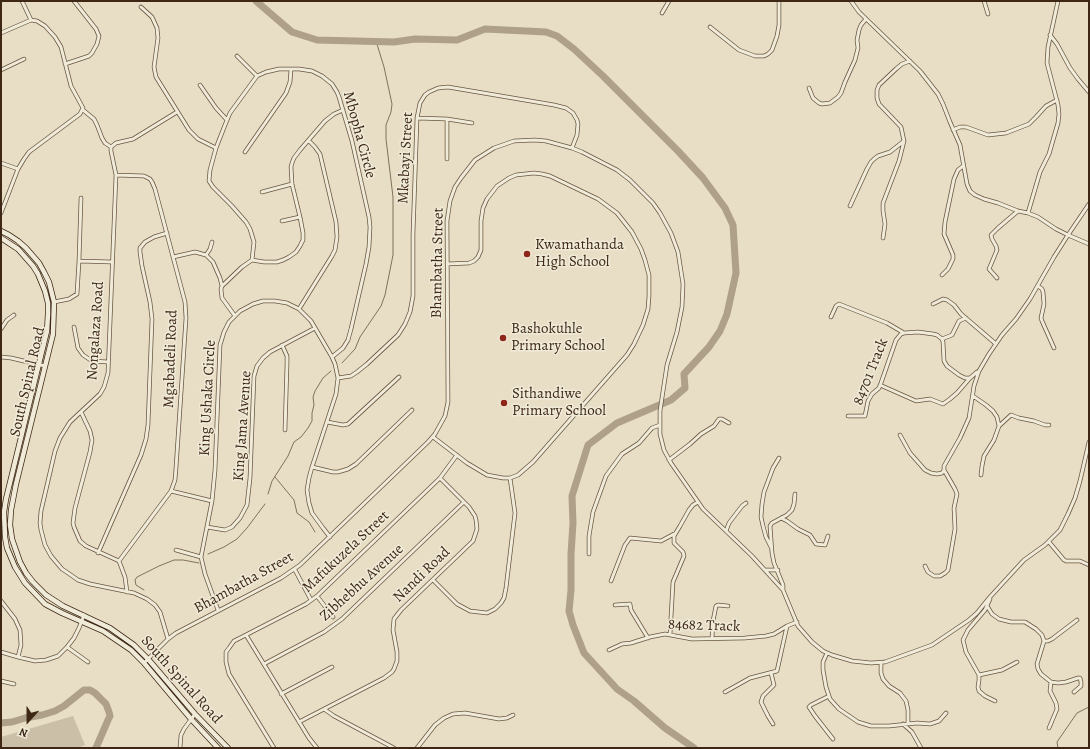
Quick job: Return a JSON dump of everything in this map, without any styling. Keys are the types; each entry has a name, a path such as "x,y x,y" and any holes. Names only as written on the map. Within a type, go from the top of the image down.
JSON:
{"street":[{"path":"1,33 31,20 22,1"},
{"path":"65,64 89,56 92,53 99,36 96,29 74,1"},
{"path":"662,13 669,1"},
{"path":"710,28 739,50 755,56 764,56 772,50 777,36 779,25 779,1"},
{"path":"852,1 856,9 920,71 938,94 960,145 967,184 972,193 984,199 1038,217 1056,230 1089,244"},
{"path":"984,1 988,14"},
{"path":"1028,213 1040,172 1050,148 1058,122 1059,109 1047,63 1050,35 1058,1"},
{"path":"141,7 152,17 158,28 154,67 155,74 177,112 193,134 202,141 216,148"},
{"path":"809,88 813,98 822,104 830,103 838,97 855,60 858,48 857,40 859,30 866,19"},
{"name":"Nongalaza Road","path":"31,20 40,22 50,30 61,47 73,92 82,104 83,110 94,119 98,125 105,143 111,147 116,175 107,378 96,399 70,422 60,438 55,451 41,511 40,523 43,538 51,556 62,569 72,576 97,586 141,596 155,605 160,612 168,639"},
{"path":"1050,35 1057,44 1074,74 1089,92"},
{"path":"237,56 258,76 227,120 216,148 210,170 209,181 240,214 250,229 254,242 252,260"},
{"path":"1,70 24,59"},
{"path":"883,238 886,224 883,203 899,162 904,141 901,127 879,104 877,90 879,85 896,69 902,64 910,61"},
{"path":"245,152 286,93 290,82 290,69"},
{"name":"Mbopha Circle","path":"258,76 272,70 290,69 312,71 328,80 337,92 352,141 369,217 370,242 350,334 343,348 332,357"},
{"path":"200,85 216,108 227,120"},
{"name":"Mkabayi Street","path":"338,378 351,376 367,364 398,334 405,324 410,312 413,296 413,234 417,118 418,108 422,99 429,92 442,87 466,90 554,105 569,110 573,113 577,120 578,129 572,148"},
{"path":"953,130 970,127 988,135 1006,133 1029,124 1046,106 1057,100"},
{"path":"1,213 18,170 29,152 80,114 83,110"},
{"path":"222,286 242,267 252,260 277,262 296,252 302,240 303,233 292,184 292,162 300,150 325,121 330,116 343,110"},
{"path":"111,147 116,143 133,139 177,112"},
{"path":"417,118 447,119 472,123"},
{"path":"447,119 447,159"},
{"name":"Bhambatha Street","path":"144,663 176,633 295,570 433,437 445,416 448,402 447,221 450,201 455,187 475,160 494,148 523,140 546,141 572,148 617,170 643,191 660,213 678,252 683,284 682,307 677,332 667,365 660,411 661,440 669,460 708,515 726,531 783,590"},
{"path":"299,309 332,256 335,250 337,238 336,222 320,154 308,141"},
{"path":"850,206 867,169 874,159 890,152 904,141"},
{"path":"1,163 18,170"},
{"path":"942,276 948,269 953,259 953,255 944,234 945,222 954,179 958,170 963,166"},
{"path":"433,437 482,473 498,478 510,478 518,475 533,462 631,349 640,334 648,309 649,281 645,260 637,240 624,220 612,208 598,199 550,176 534,173 524,174 509,178 497,186 487,199 483,208 481,221 481,250 478,257 470,263 447,264"},
{"name":"Mgabadeli Road","path":"116,175 144,176 150,179 155,189 185,302 186,318 175,480 171,491 119,561"},
{"path":"262,192 292,184"},
{"path":"54,302 69,299 77,294 81,198"},
{"path":"925,566 929,574 938,576 947,572 949,566 955,529 954,508 957,494 944,470 945,463 960,438 969,418 975,380 979,371 986,358 1016,319 1038,286 1054,257 1089,204"},
{"path":"997,278 989,269 997,250 991,235 1018,211"},
{"path":"282,221 300,217"},
{"name":"South Spinal Road","path":"1,231 18,241 39,263 49,282 54,302 53,334 13,498 10,517 12,539 20,562 26,573 39,589 54,601 110,628 126,638 148,659 195,714 228,748"},
{"path":"98,552 141,455 146,439 148,425 152,319 140,248 145,242 154,237 167,233"},
{"name":"South Spinal Road","path":"1,238 18,249 38,274 45,291 48,304 48,323 4,512 7,548 15,567 25,583 45,604 53,609 94,626 131,650 218,748"},
{"path":"206,255 212,242"},
{"path":"173,257 195,252 206,255 213,262 220,278 222,298 234,316"},
{"path":"79,261 112,262"},
{"path":"1038,286 1043,292 1044,304 1041,318 1054,348"},
{"path":"933,304 946,299 996,344"},
{"name":"King Ushaka Circle","path":"218,610 205,574 201,557 212,501 215,470 220,344 226,326 234,316 253,304 271,300 282,302 299,309 308,317 332,357 338,378 336,394 312,468 307,490 310,508 315,518 330,536"},
{"path":"831,317 836,306 839,304 887,323 904,333"},
{"path":"1,329 7,320 14,315"},
{"path":"966,318 959,321 952,335 942,339 944,345 943,358 945,364 950,369 962,377 970,378"},
{"path":"74,327 78,348 83,355 92,360 108,362"},
{"name":"King Jama Avenue","path":"207,527 221,530 228,529 234,525 245,510 248,501 254,373 257,366 270,352 315,328"},
{"name":"84701 Track","path":"848,416 865,416 870,398 880,385 896,340 899,336 904,333 918,332 937,335 942,339"},
{"path":"282,345 287,360 285,430"},
{"path":"1,357 45,366"},
{"path":"880,385 916,401 931,399 943,404 950,400 970,378 979,371"},
{"path":"327,422 339,425 348,424 399,377"},
{"path":"972,396 993,411 997,417 999,426"},
{"path":"312,468 333,472 348,469 356,464 412,410"},
{"path":"81,412 90,431 92,440 75,508 73,523 74,527 80,541 86,546 119,561 125,577 127,592"},
{"path":"981,475 984,456 994,440 999,426 1010,415 1045,425 1049,424"},
{"path":"669,460 686,448 701,434 714,426 720,418 729,423"},
{"path":"589,554 589,536 593,512 606,476 622,454 639,443 652,428 660,427"},
{"path":"900,435 910,453 925,470 937,474 942,473 944,470"},
{"path":"794,494 794,504 792,510 772,523 770,526 773,558 783,585 783,590 797,622 816,646 827,653 852,662 871,664 881,663 891,661 926,648 973,617 1024,560 1050,542 1060,530 1072,506 1080,481 1089,442"},
{"name":"Mafukuzela Street","path":"274,748 231,679 226,666 228,648 234,641 317,596 440,478 457,455"},
{"path":"771,547 766,537 761,517 762,504 764,492 772,468 779,458"},
{"name":"Nandi Road","path":"299,722 384,678 394,669 397,661 397,652 393,630 394,619 401,610 471,543 474,538 477,529 476,520 472,511 440,478"},
{"path":"433,580 457,604 470,611 487,613 495,609 501,603 504,598 506,588 515,513 510,478"},
{"path":"171,491 212,501"},
{"name":"Zibhebhu Avenue","path":"264,664 324,632 342,619 464,502"},
{"path":"611,580 624,545 630,538 662,541 674,534 689,510 698,502"},
{"path":"726,531 729,523 746,503"},
{"path":"781,518 810,535 816,544 826,545 828,536"},
{"path":"670,635 673,582 684,556 683,552 674,543 674,534"},
{"path":"1050,542 1064,560 1078,560 1089,565"},
{"path":"176,550 201,557"},
{"path":"295,570 312,600"},
{"path":"764,570 778,570"},
{"path":"317,596 333,617"},
{"path":"990,597 982,614 968,630 963,640 966,652 978,675 979,691 995,701"},
{"path":"1,601 15,619 20,630 21,645 18,657"},
{"path":"615,605 630,604 631,610 648,638"},
{"path":"712,639 716,606 728,606"},
{"path":"987,606 992,614 1003,620 1011,622 1022,621 1028,623 1039,632 1044,641 1037,664 1038,669 1041,674 1051,682 1061,683 1080,678 1081,686 1074,692"},
{"path":"1,652 35,661 46,660 58,656 74,638 84,615"},
{"path":"1044,641 1052,639 1077,620"},
{"name":"84682 Track","path":"609,650 619,645 665,634 685,639 745,638 772,635 797,622"},
{"path":"726,692 750,678 776,672 778,669 787,626"},
{"path":"246,635 281,694 317,748"},
{"path":"67,647 88,662"},
{"path":"827,653 823,662 823,670 829,696 833,703 851,718 871,726 917,723 928,724 941,720 946,713"},
{"path":"978,675 1002,670 1017,662"},
{"path":"881,663 880,673 883,680 900,693 906,701 908,710 908,724"},
{"path":"281,694 332,667"},
{"path":"771,673 774,685 761,702 773,724"},
{"path":"1,681 14,684"},
{"path":"1049,728 1058,709 1050,691 1051,682"},
{"path":"829,696 811,704 809,707 833,738"},
{"path":"324,709 334,716 394,748"},
{"path":"417,748 435,725 444,718 453,714 465,713 499,719 507,718 513,715"},
{"path":"180,748 181,735 195,714"},
{"path":"903,724 912,732 921,748"}],"shaded area":[{"path":"73,716 85,745 77,748 1,748 1,737"}],"waterway":[{"path":"256,1 292,32 317,40 394,42 415,39 457,40 485,29 546,32 557,36 574,49 603,76 678,151 703,178 725,208 733,225 736,273 727,314 720,331 709,347 684,374 685,388 671,400 617,423 588,445 572,496 573,523 569,611 584,653 617,689 634,701 665,728 694,748"},
{"path":"342,363 355,349 360,337 381,306 385,295 393,255 393,197 386,139 386,125 391,112 392,104 384,67 376,41"},
{"path":"268,494 272,481 288,456 294,442 301,437 312,421 314,405 313,397 315,391 323,378 331,371"},
{"path":"275,477 294,500 297,513 309,522 315,532"},
{"path":"208,554 237,539 265,504"},
{"path":"144,590 136,585 135,580 137,577 159,566 174,560 199,563"},
{"path":"1,723 12,722 55,711 64,706 84,690 90,690 106,704 110,716 96,748"},
{"path":"1058,748 1057,742 1077,713 1089,707"}],"place":[{"name":"Kwamathanda High School","path":"527,254"},
{"name":"Bashokuhle Primary School","path":"503,338"},
{"name":"Sithandiwe Primary School","path":"504,403"}]}
